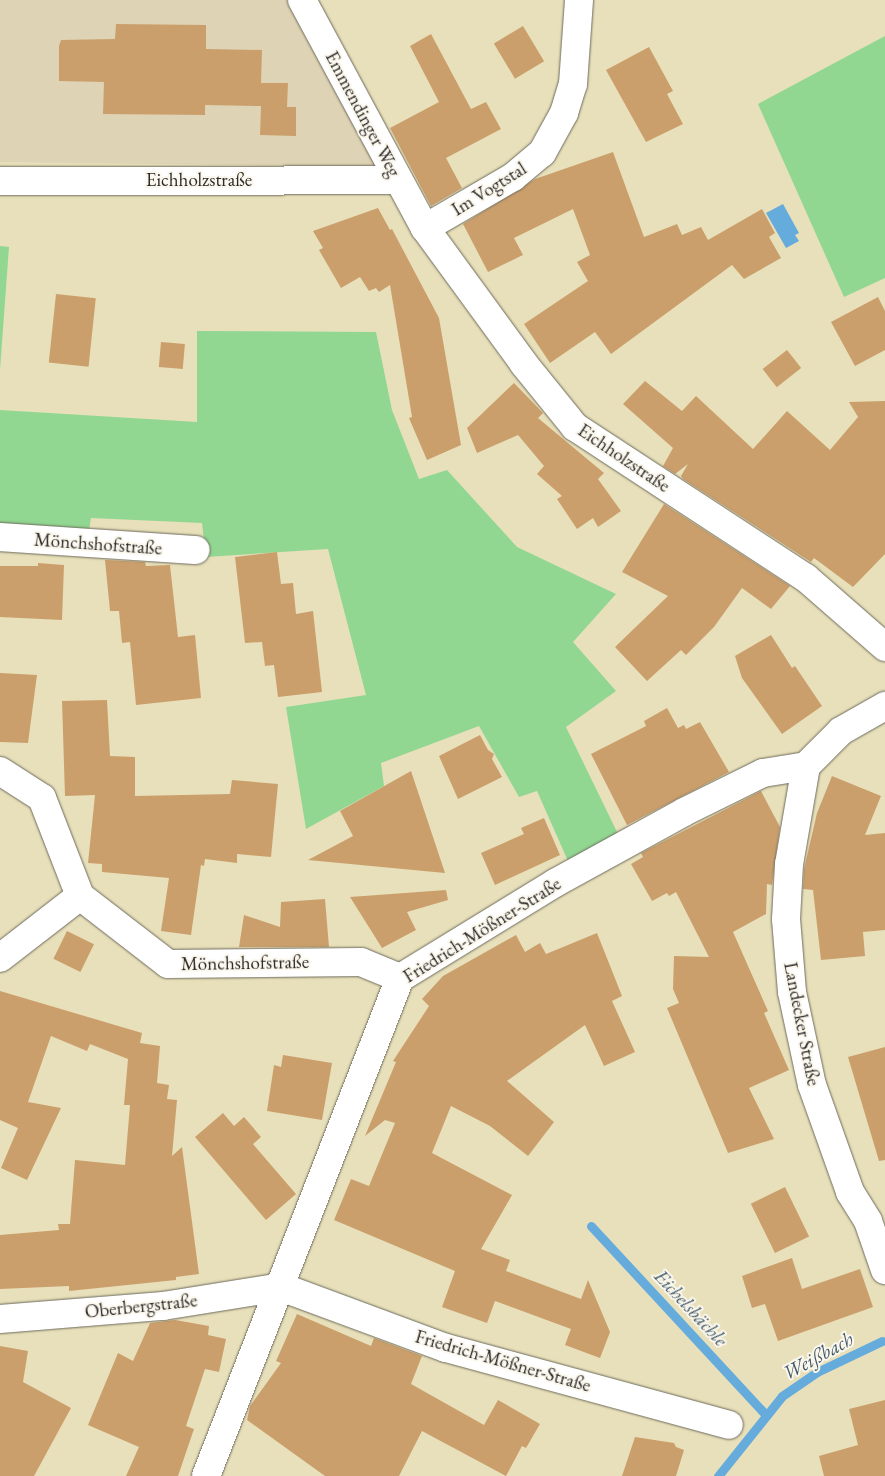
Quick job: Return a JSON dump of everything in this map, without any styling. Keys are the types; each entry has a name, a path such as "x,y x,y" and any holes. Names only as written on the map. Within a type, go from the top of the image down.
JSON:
{"street":[{"name":"Emmendinger Weg","path":"302,0 425,228"},
{"name":"Im Vogtstal","path":"425,228 513,177 542,153 564,114 573,84 580,0"},
{"name":"Eichholzstraße","path":"0,181 398,180"},
{"name":"Eichholzstraße","path":"425,228 524,364 575,427 806,578 885,647"},
{"name":"Mönchshofstraße","path":"0,537 196,550"},
{"path":"806,766 841,731 885,706"},
{"name":"Friedrich-Mößner-Straße","path":"206,1476 400,978 555,883 684,812 763,773 806,766"},
{"name":"Landecker Straße","path":"806,766 789,864 786,919 792,992 812,1086 850,1192 868,1221 885,1270"},
{"path":"0,771 42,798 80,896 0,958"},
{"name":"Mönchshofstraße","path":"80,896 168,964 361,962 400,978"},
{"name":"Friedrich-Mößner-Straße","path":"281,1287 446,1348 729,1425"},
{"name":"Oberbergstraße","path":"0,1319 163,1306 281,1287"}],"shaded area":[{"path":"0,0 294,0 384,167 0,162"}],"green space":[{"path":"885,36 885,278 844,297 758,104"},
{"path":"0,246 9,247 0,370"},
{"path":"197,331 376,332 392,410 419,479 447,470 517,547 616,594 573,642 616,691 566,727 619,836 568,861 537,791 519,797 479,726 381,763 384,786 306,829 286,707 366,695 328,549 206,557 202,523 91,518 88,537 0,529 0,410 197,422"}],"water":[{"path":"783,204 799,233 795,235 799,241 786,248 766,213"}],"building":[{"path":"116,24 206,25 206,49 262,50 261,83 288,83 287,107 296,107 296,136 260,135 261,106 205,105 205,115 103,114 104,82 59,81 59,46 61,40 115,39"},
{"path":"523,26 544,61 515,79 494,44"},
{"path":"431,34 471,109 486,102 501,129 446,158 462,188 431,206 390,128 439,102 410,46"},
{"path":"649,47 673,91 667,94 683,124 646,142 606,70"},
{"path":"613,152 644,237 677,224 682,235 701,227 708,240 762,209 775,233 769,237 781,258 744,279 732,265 611,354 595,332 550,363 524,324 588,281 577,262 590,255 573,209 514,238 523,255 488,272 463,224 535,179"},
{"path":"378,208 390,230 392,229 439,318 461,445 427,460 409,418 412,417 390,285 379,292 376,288 369,291 360,277 341,288 319,250 323,248 313,231"},
{"path":"56,294 96,298 89,367 49,363"},
{"path":"878,297 885,311 885,350 855,366 831,322"},
{"path":"161,342 185,344 183,369 159,367"},
{"path":"787,350 801,368 777,387 763,369"},
{"path":"645,381 682,411 696,396 753,449 787,411 830,450 858,417 849,402 885,401 885,554 853,587 814,558 811,562 683,479 681,476 688,464 675,474 663,466 673,448 623,404"},
{"path":"514,383 543,413 538,418 604,473 598,479 621,511 598,527 593,518 577,529 557,499 562,496 537,474 544,466 518,435 477,453 467,428"},
{"path":"664,504 790,586 771,609 742,588 714,627 686,655 681,650 647,681 615,647 668,596 622,572"},
{"path":"277,552 281,584 293,583 296,614 313,611 322,692 278,697 274,665 265,666 262,642 245,643 235,557"},
{"path":"105,560 145,562 146,566 170,565 178,637 195,635 201,698 136,705 130,642 122,643 119,611 110,611"},
{"path":"38,563 64,565 62,620 0,617 0,566 38,566"},
{"path":"771,635 792,668 795,666 822,706 782,734 742,678 735,656"},
{"path":"0,673 37,675 28,743 0,742"},
{"path":"107,700 110,756 135,757 135,796 230,794 232,780 278,784 271,857 237,854 237,863 205,859 204,866 201,865 191,935 161,931 169,878 102,872 102,864 88,863 95,795 65,796 62,701"},
{"path":"667,708 678,728 684,725 686,729 700,722 729,772 627,825 591,754 646,726 644,721"},
{"path":"480,735 488,750 494,754 492,759 502,777 458,799 439,756"},
{"path":"411,771 445,873 308,860 353,836 340,811"},
{"path":"832,776 881,796 865,835 885,833 885,930 863,932 865,956 821,960 813,890 803,889 804,869 817,813"},
{"path":"761,791 780,827 772,885 767,884 766,914 733,932 768,1011 764,1013 789,1070 749,1088 774,1139 728,1153 667,1008 679,1003 673,989 674,956 709,957 676,892 669,896 667,893 652,901 631,864 643,857 641,853"},
{"path":"544,818 560,855 495,885 481,853 524,834 521,828"},
{"path":"446,890 448,900 407,912 416,930 382,948 350,897"},
{"path":"325,899 329,947 239,947 244,915 280,927 281,902"},
{"path":"67,931 94,944 80,972 53,959"},
{"path":"597,933 622,996 612,1001 635,1052 604,1066 585,1025 507,1081 554,1122 528,1156 490,1126 451,1106 432,1153 512,1195 481,1249 510,1260 506,1271 581,1299 588,1280 610,1332 600,1358 565,1345 571,1329 495,1301 487,1323 442,1307 455,1271 334,1220 351,1179 369,1186 395,1123 385,1120 365,1136 396,1062 393,1061 429,1006 422,999 443,976 516,935 525,952 540,943 546,954"},
{"path":"0,991 142,1033 140,1043 160,1046 157,1083 169,1085 167,1099 177,1100 172,1156 182,1147 199,1274 176,1277 176,1280 69,1291 69,1286 0,1289 0,1235 59,1230 58,1224 70,1224 75,1160 125,1165 130,1105 124,1105 128,1059 90,1044 87,1051 51,1036 28,1102 61,1108 27,1180 1,1168 18,1128 0,1120"},
{"path":"885,1047 885,1160 879,1161 848,1057"},
{"path":"283,1055 332,1063 322,1120 267,1111 274,1065 281,1067"},
{"path":"223,1113 234,1126 244,1117 261,1137 253,1144 296,1194 266,1220 195,1137"},
{"path":"785,1187 809,1236 775,1253 751,1204"},
{"path":"792,1258 802,1289 860,1269 873,1307 778,1341 765,1304 752,1308 742,1276"},
{"path":"297,1314 371,1346 374,1338 422,1356 411,1384 484,1425 498,1400 540,1424 526,1448 522,1446 506,1476 422,1431 399,1476 325,1476 247,1420 250,1406 281,1363 276,1361"},
{"path":"175,1320 209,1326 208,1335 226,1339 219,1372 205,1369 186,1426 194,1429 178,1476 126,1476 139,1447 88,1425 118,1353 133,1361 150,1323"},
{"path":"0,1346 28,1351 23,1382 71,1408 34,1476 0,1476"},
{"path":"885,1400 885,1476 824,1476 819,1456 858,1445 849,1409"},
{"path":"635,1437 674,1443 676,1447 684,1450 676,1476 622,1476"}],"waterway":[{"name":"Eichelsbächle","path":"591,1226 765,1414"},
{"name":"Weißbach","path":"718,1476 782,1396 817,1372 882,1341"}]}
